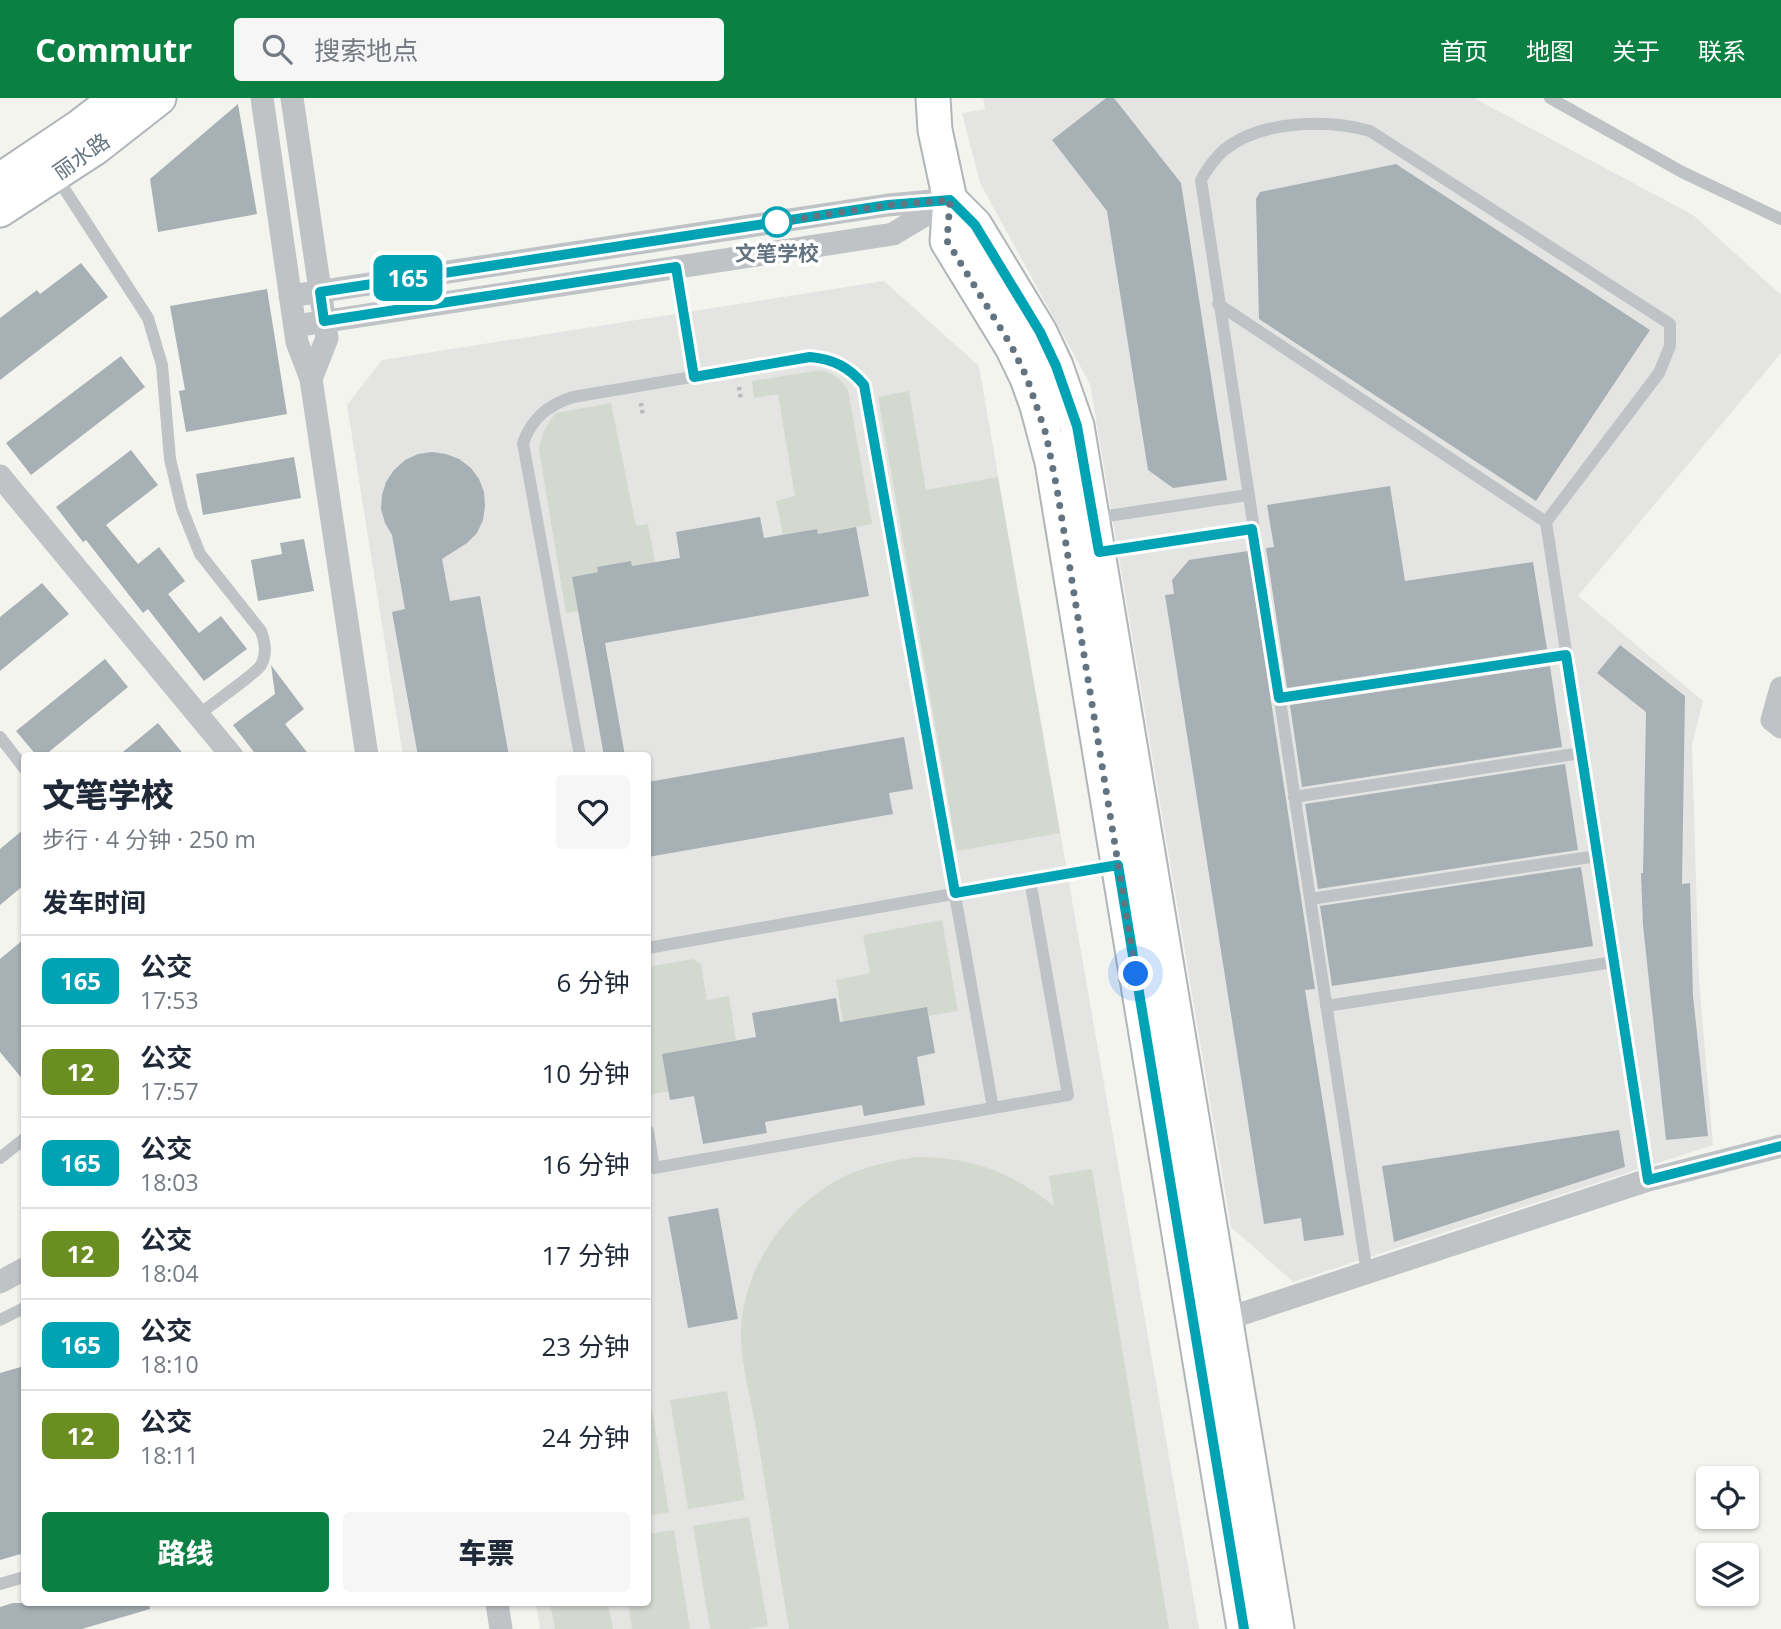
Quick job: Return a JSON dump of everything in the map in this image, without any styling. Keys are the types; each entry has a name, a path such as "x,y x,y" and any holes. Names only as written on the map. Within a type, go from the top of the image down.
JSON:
{"street":[{"name":"丽水路","path":"0,180 117,98"},
{"name":"丽水路","path":"0,210 55,175 159,98"},
{"path":"262,98 297,342 311,379 366,752"},
{"path":"292,98 327,338 311,379"},
{"path":"933,98 935,130 950,200 947,241 1012,347 1027,378 1046,434 1055,476 1244,1629"},
{"path":"290,296 888,205 950,200 975,225 1040,332 1056,366 1077,426 1277,1629"},
{"path":"295,326 893,234 950,200"},
{"path":"0,476 229,752"},
{"path":"1781,688 1772,720 1781,727"},
{"path":"1226,1319 1648,1180 1781,1146"},
{"path":"0,1282 21,1271"},
{"path":"497,1606 501,1629"}],"lane":[{"path":"1550,98 1682,173 1781,219"},
{"path":"1367,1273 1201,180 1210,164 1223,151 1256,133 1302,125 1331,124 1370,131 1670,324 1670,346 1659,373 1546,522 1648,1180"},
{"path":"55,175 148,318 162,365 170,459 182,509 200,554 261,631 264,641 265,651 261,666 198,715"},
{"path":"676,267 694,377"},
{"path":"1218,304 1546,522"},
{"path":"579,752 523,443 533,422 550,406 561,401 694,377 810,357 822,358 845,367 864,385 993,1108"},
{"path":"1094,518 1248,495"},
{"path":"1099,552 1252,529"},
{"path":"1279,698 1566,655"},
{"path":"0,737 21,764"},
{"path":"1294,797 1581,753"},
{"path":"1310,899 1597,856"},
{"path":"651,947 1118,865"},
{"path":"651,1150 654,1168 1068,1095 1030,880"},
{"path":"1326,1006 1614,962"},
{"path":"0,1158 21,1141"},
{"path":"0,1320 21,1310"},
{"path":"0,1584 21,1578"}],"shaded area":[{"path":"983,98 1474,98 1693,215 1781,295 1781,353 1578,596 1703,701 1692,745 1699,981 1713,1145 1293,1282 1231,1227 1090,384 980,183 962,113 985,109"},
{"name":"文笔学校","path":"884,281 979,366 1199,1629 540,1629 536,1606 651,1606 651,752 402,752 347,405 382,360"},
{"path":"822,370 837,377 848,390 872,524 818,534 817,529 783,535 776,501 795,496 778,394 754,398 752,381"},
{"path":"909,391 926,490 998,477 1060,833 957,851 878,397"},
{"path":"611,403 636,526 648,524 655,562 632,566 631,561 572,577 578,611 566,613 540,445 544,430 556,413"},
{"path":"942,920 958,1011 929,1016 926,1007 843,1022 836,980 870,973 863,935"},
{"path":"693,959 701,964 707,1000 729,996 736,1040 663,1054 669,1091 651,1094 651,966"},
{"path":"917,1157 956,1160 990,1169 1022,1184 1054,1206 1049,1176 1092,1169 1169,1629 789,1629 743,1362 742,1314 748,1289 770,1243 804,1204 845,1176 862,1169"},
{"path":"727,1391 745,1500 688,1509 670,1400"},
{"path":"651,1404 669,1512 651,1515"},
{"path":"749,1517 768,1626 710,1629 693,1526"},
{"path":"674,1530 690,1629 632,1629 628,1606 651,1606 651,1534"},
{"path":"551,1606 609,1606 613,1629 555,1629"}],"building":[{"path":"1106,98 1114,98 1181,183 1227,480 1173,488 1148,470 1107,211 1052,140"},
{"path":"238,104 257,214 158,232 150,179"},
{"path":"1396,164 1650,330 1536,501 1259,319 1256,199 1260,192"},
{"path":"81,263 108,297 0,380 0,318 37,290 40,294"},
{"path":"267,289 287,414 186,432 179,391 185,390 170,306"},
{"path":"121,356 145,387 31,475 6,443"},
{"path":"131,450 158,485 106,525 138,564 159,547 185,581 168,594 199,633 221,616 247,649 204,681 148,609 143,613 86,540 83,542 56,507"},
{"path":"432,452 459,459 471,468 484,492 483,520 477,533 442,559 450,601 480,596 508,752 417,752 392,612 405,609 392,535 381,509 386,482 394,470 405,460"},
{"path":"294,457 301,498 203,515 196,474"},
{"path":"1390,486 1405,581 1533,562 1547,649 1287,688 1266,548 1274,547 1267,505"},
{"path":"760,517 764,538 817,529 818,534 856,527 869,596 605,643 624,752 603,752 572,577 598,572 597,567 631,561 632,566 680,558 676,532"},
{"path":"304,539 314,591 258,601 251,560 282,554 280,543"},
{"path":"1248,551 1315,989 1305,990 1344,1235 1304,1241 1301,1218 1264,1224 1165,595 1174,594 1172,580 1189,560"},
{"path":"42,583 69,614 0,671 0,617"},
{"path":"1620,645 1685,696 1682,884 1690,883 1693,996 1708,1136 1666,1140 1643,925 1641,873 1646,712 1597,673"},
{"path":"105,659 128,687 49,752 34,752 16,731"},
{"path":"271,665 304,709 285,724 307,752 254,752 233,725 275,694"},
{"path":"1550,666 1562,747 1302,787 1290,705"},
{"path":"158,723 182,752 123,752"},
{"path":"904,737 913,789 889,793 893,814 651,856 651,781"},
{"path":"1565,764 1578,850 1318,889 1305,804"},
{"path":"21,832 21,888 0,905 0,849"},
{"path":"1581,867 1593,946 1332,986 1320,906"},
{"path":"21,942 21,1077 0,1052 0,959"},
{"path":"836,998 840,1022 927,1007 935,1053 917,1057 925,1105 864,1116 862,1105 765,1122 767,1133 703,1144 694,1096 670,1100 662,1054 756,1037 752,1013"},
{"path":"1619,1130 1625,1167 1394,1242 1382,1166"},
{"path":"718,1208 738,1319 688,1328 668,1217"},
{"path":"21,1367 21,1554 0,1560 0,1373"},
{"path":"21,1603 21,1606 150,1606 150,1609 82,1629 0,1629 0,1607"}],"bus line":[{"name":"165","path":"1244,1629 1118,865 955,893 864,385 856,375 834,361 810,357 694,377 676,267 324,321 320,292 888,205 950,200 975,225 1040,332 1056,366 1077,426 1099,552 1252,529 1279,698 1566,655 1648,1180 1781,1146"}],"place":[{"name":"文笔学校","path":"777,222"}],"route":[{"path":"777,222 772,223 888,205 950,200 947,241 1012,347 1027,378 1046,434 1136,974"}]}
